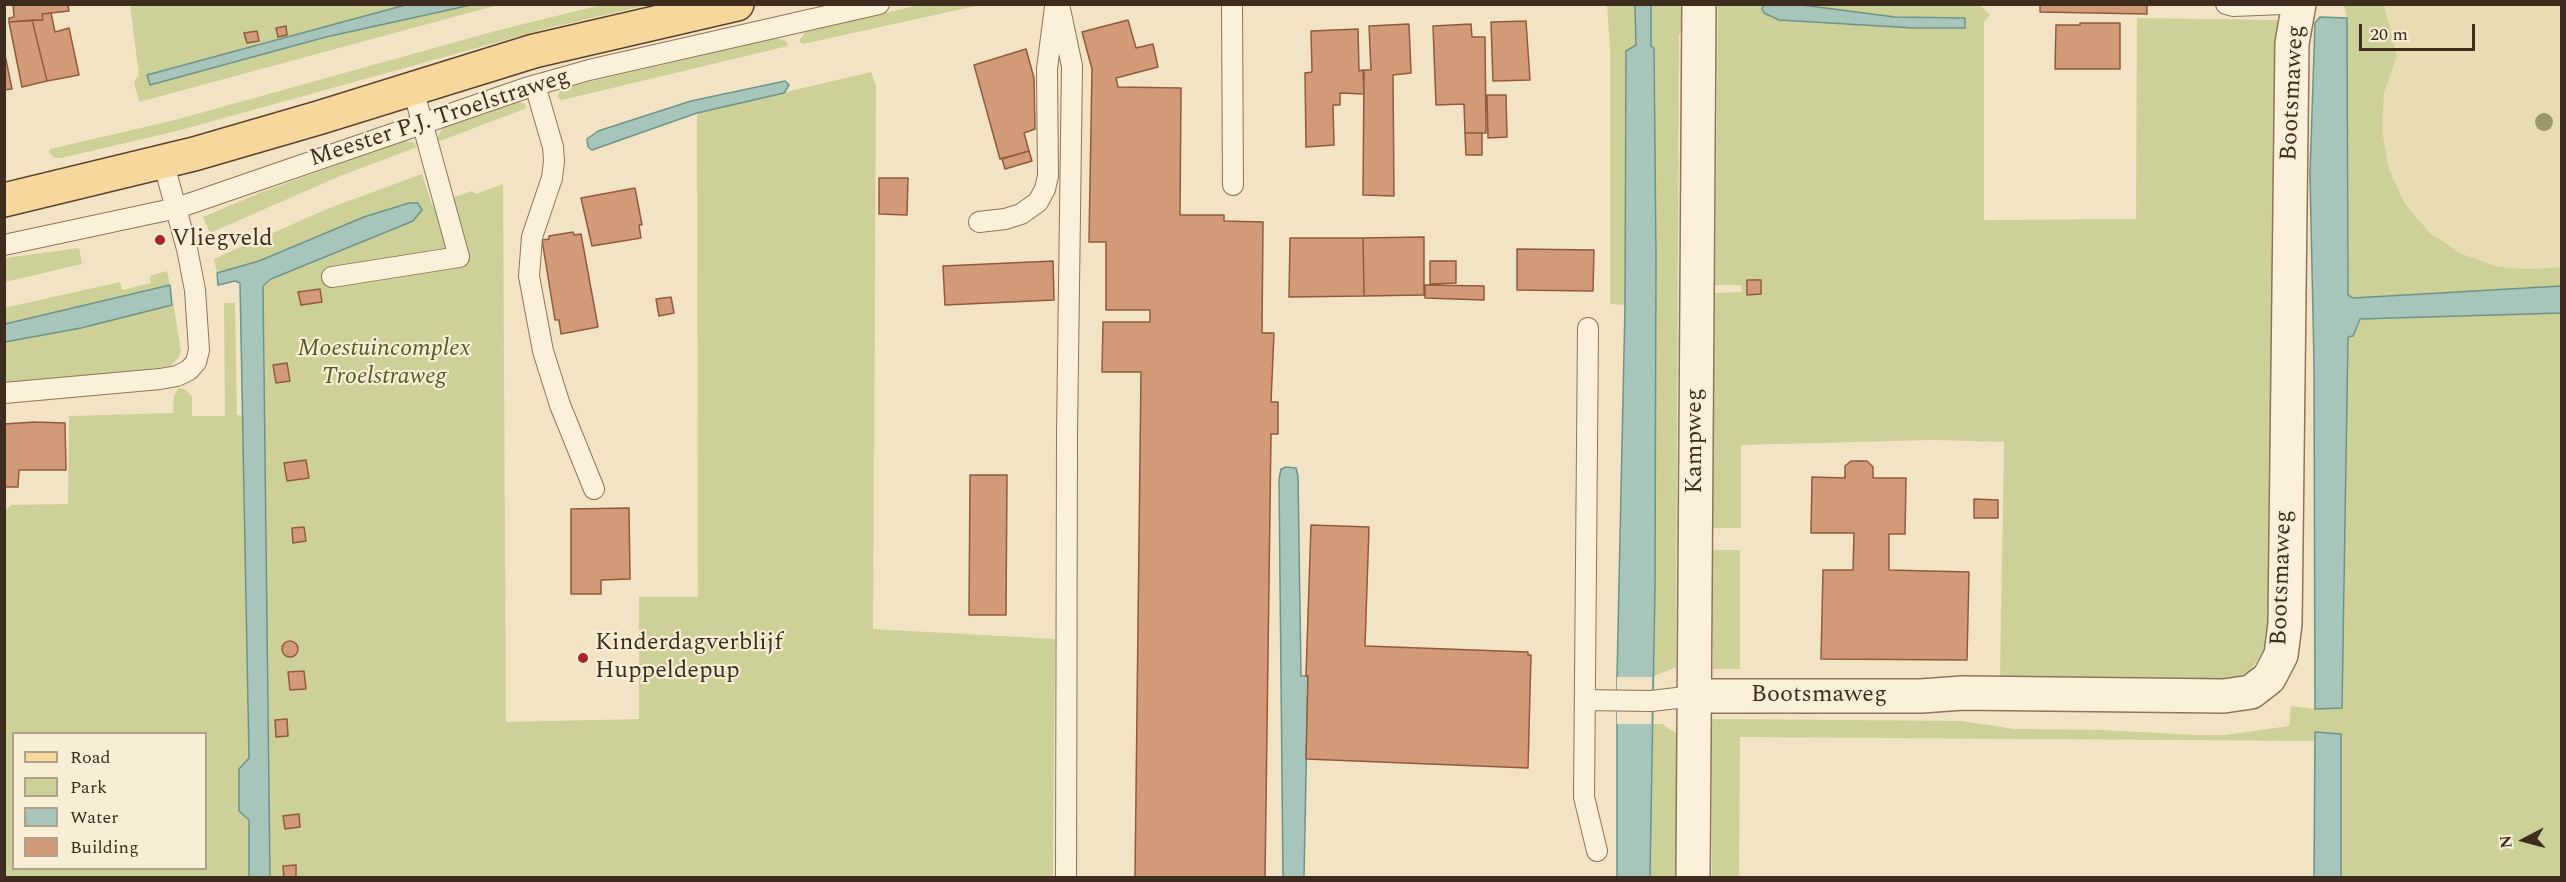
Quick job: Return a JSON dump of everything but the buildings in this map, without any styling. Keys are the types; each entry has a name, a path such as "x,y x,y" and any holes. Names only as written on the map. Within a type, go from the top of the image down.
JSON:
{"main road":[{"name":"Meester P.J. Troelstraweg","path":"4,200 163,161 413,89 534,51 737,4"}],"street":[{"name":"Kampweg","path":"1693,878 1699,4"},
{"name":"Bootsmaweg","path":"1694,696 1921,696 1963,693 2224,696 2251,692 2269,678 2281,656 2284,624 2292,43 2300,4"}],"lane":[{"name":"Meester P.J. Troelstraweg","path":"4,245 177,208 535,86 589,70 879,4"},
{"path":"979,222 1005,219 1021,214 1038,202 1045,189 1048,177 1047,69 1057,4"},
{"path":"1057,4 1072,66 1067,433 1066,878"},
{"path":"1232,4 1233,185"},
{"path":"2226,4 2233,6 2283,4"},
{"path":"535,86 553,147 554,161 552,178 532,237 529,276 541,340 553,384 594,489"},
{"path":"332,277 459,257 413,89"},
{"path":"4,393 160,379 177,376 189,370 196,362 199,350 195,290 177,208 163,161"},
{"path":"1588,328 1584,797 1597,851"},
{"path":"1585,700 1651,701 1694,696"}],"shaded area":[{"path":"2384,5 2561,5 2561,267 2529,269 2499,267 2462,254 2430,233 2405,204 2389,169 2382,131 2384,93 2397,56"}],"green space":[{"path":"924,4 980,5 803,44 799,41 806,31"},
{"path":"130,5 409,5 148,75 150,85 326,37 471,5 498,5 139,102 134,82 139,75"},
{"path":"601,5 648,5 549,28 177,131 61,158 54,158 49,152 50,149 175,120 499,30"},
{"path":"1607,5 1635,5 1636,45 1626,51 1625,305 1610,304 1610,45"},
{"path":"1651,5 1682,5 1682,29 1679,35 1676,667 1652,677 1655,586 1656,255 1654,49 1651,47"},
{"path":"1718,5 1764,5 1762,9 1779,20 1914,28 1965,18 1895,17 1802,5 1980,5 1990,15 1984,22 1984,220 2136,219 2137,18 2279,20 2272,612 2267,645 2250,671 2227,682 2000,679 2004,442 1933,440 1741,445 1741,528 1713,528 1715,293 1742,292 1741,285 1715,285"},
{"path":"2344,5 2384,5 2397,56 2384,93 2382,131 2389,169 2405,204 2430,233 2462,254 2499,267 2529,269 2561,267 2561,286 2353,298 2348,295 2347,18"},
{"path":"776,38 786,41 788,46 562,100 558,98 563,88"},
{"name":"Moestuincomplex Troelstraweg","path":"871,72 876,86 873,629 1055,639 1053,877 270,877 263,286 364,217 259,261 217,273 214,259 327,209 422,174 432,205 472,191 476,194 503,184 506,722 639,719 639,597 698,597 697,113"},
{"path":"514,102 524,103 527,108 440,141 437,139 443,127"},
{"path":"403,141 413,142 417,147 340,176 210,233 203,217 262,192"},
{"path":"79,248 82,264 5,282 5,258"},
{"path":"167,271 170,285 5,324 4,308 120,282 122,290 151,283 150,276"},
{"path":"173,301 181,351 169,367 5,385 5,342 81,328 172,305"},
{"path":"224,303 235,303 237,415 243,416 249,758 239,770 249,820 249,877 5,877 4,512 11,505 68,504 69,416 173,413 174,395 179,388 186,390 192,397 192,416 225,416"},
{"path":"2561,313 2561,877 2341,877 2341,734 2315,732 2314,741 1740,737 1739,877 1712,878 1712,719 1962,721 2014,729 2226,735 2289,726 2291,706 2315,709 2342,708 2348,337 2353,336 2360,319"},
{"path":"1713,550 1740,550 1740,669 1713,669"},
{"path":"1651,724 1662,724 1676,733 1676,877 1650,877"}],"water":[{"path":"409,4 471,5 326,37 150,85 147,75"},
{"path":"1651,4 1651,46 1654,48 1656,255 1655,586 1650,877 1617,878 1617,677 1625,305 1626,51 1636,45 1635,5"},
{"path":"1764,5 1802,5 1895,17 1965,18 1965,28 1914,28 1779,20 1764,13 1762,9"},
{"path":"2320,17 2347,18 2348,295 2353,298 2561,286 2562,313 2360,319 2353,336 2348,337 2342,708 2315,709 2314,363 2310,173 2315,23"},
{"path":"785,81 789,85 784,93 697,113 592,150 588,147 587,139 598,131 691,101"},
{"path":"409,203 418,203 422,210 413,221 271,279 263,286 270,877 249,877 249,820 239,811 239,769 249,758 240,283 235,281 218,285 217,273 259,261 364,217"},
{"path":"170,285 172,305 81,328 5,342 5,324"},
{"path":"1296,468 1298,476 1301,676 1308,676 1304,877 1283,877 1279,479 1281,469"},
{"path":"2315,732 2341,734 2341,877 2314,877"}],"pier":[{"path":"1617,677 1652,677 1651,724 1617,724"}],"place":[{"name":"Vliegveld","path":"160,240"},
{"name":"Kinderdagverblijf Huppeldepup","path":"583,658"}]}
